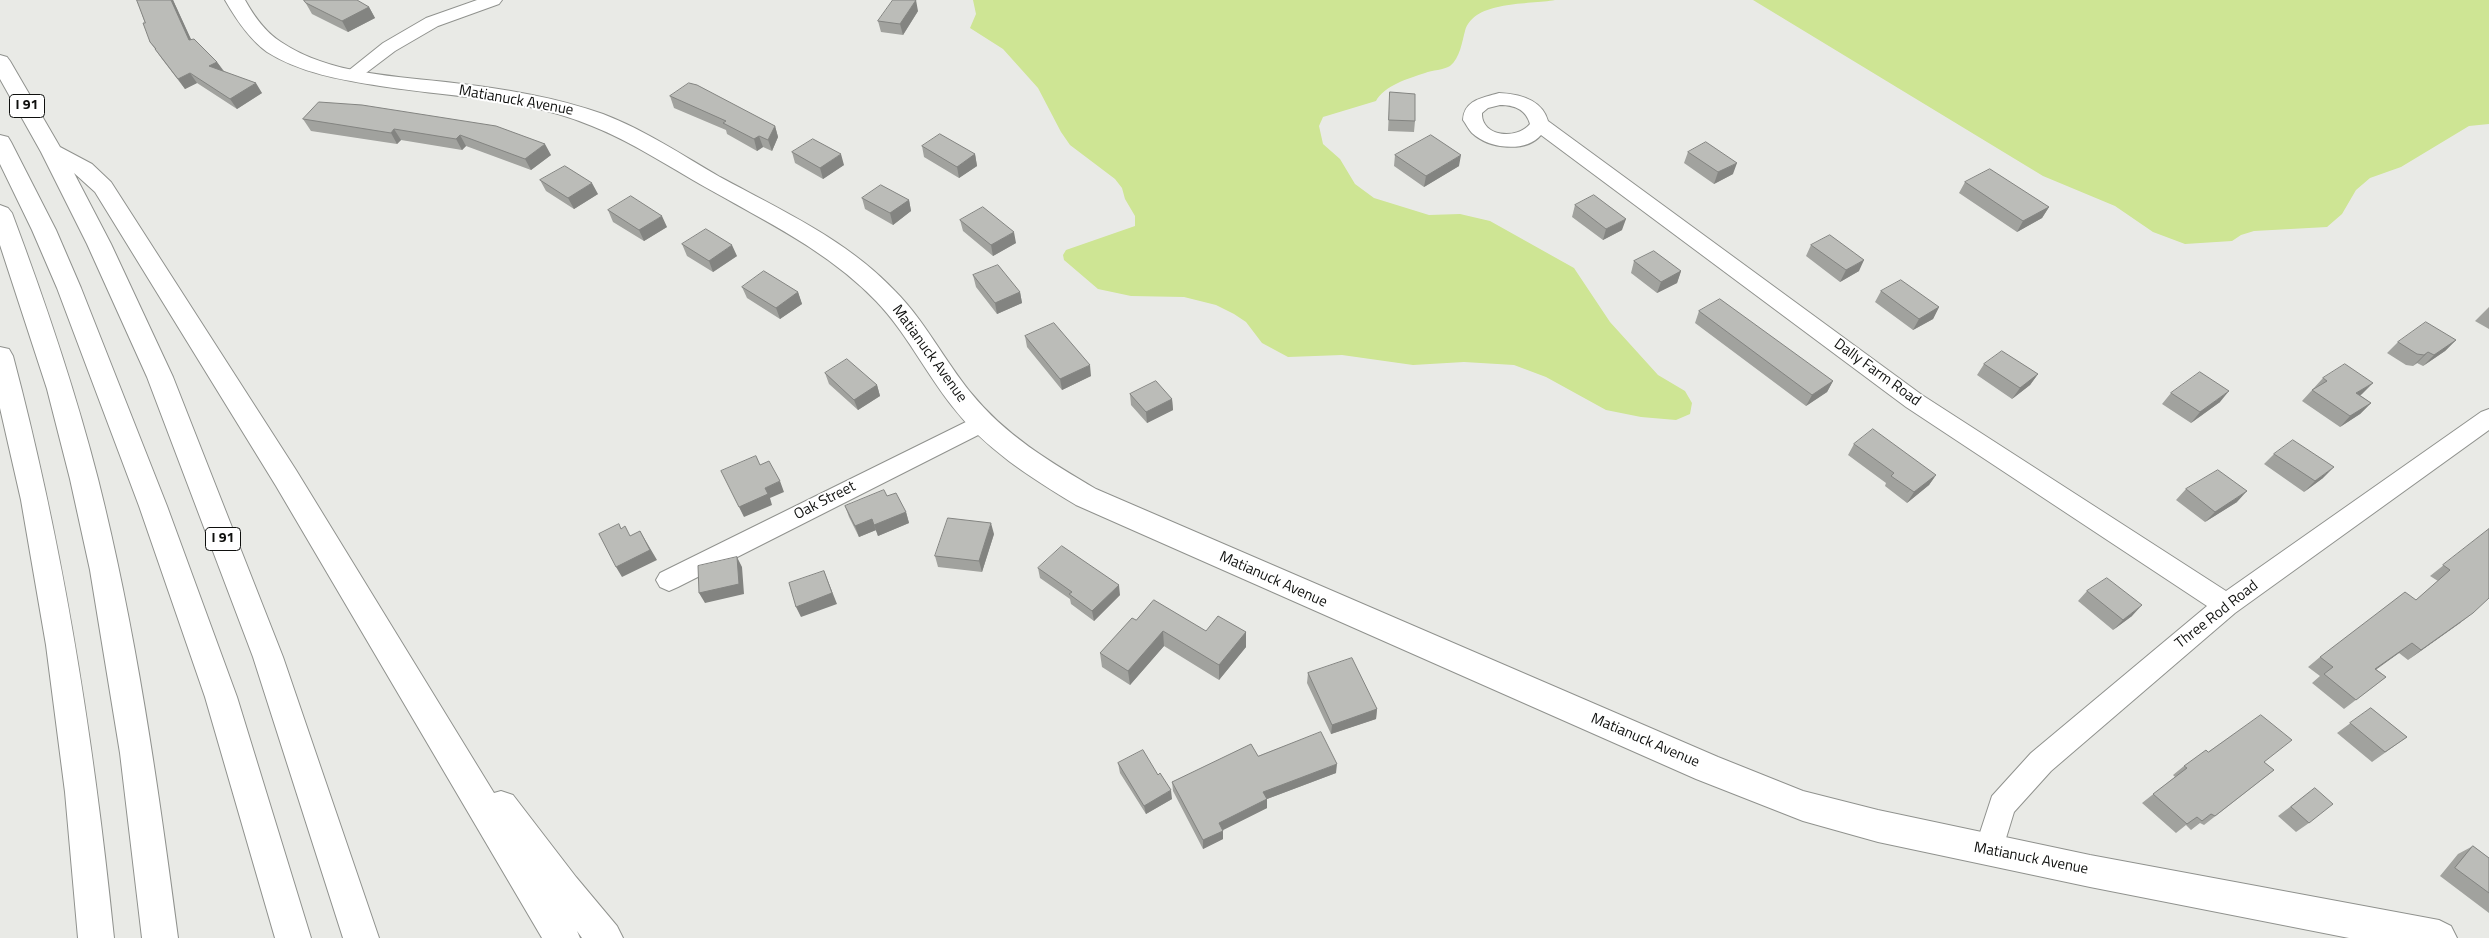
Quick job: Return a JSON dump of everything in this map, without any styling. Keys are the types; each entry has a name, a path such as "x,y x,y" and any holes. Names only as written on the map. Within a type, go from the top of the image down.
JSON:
{"main road":[{"name":"Matianuck Avenue","path":"235,0 248,22 273,46 300,60 352,75 514,98 561,108 600,121 661,152 817,242 864,276 897,309 965,403 982,423 1023,457 1052,476 1105,506 1706,768 1762,791 1837,816 1990,851 2439,938"},
{"name":"I 91","path":"0,61 52,152 119,283 184,437 270,666 362,938"},
{"path":"0,142 44,230 97,355 201,637 255,808 293,938"},
{"path":"52,152 84,169 103,187 268,448 562,938"},
{"path":"0,213 50,351 98,538 113,610 138,753 160,938"},
{"path":"0,356 28,471 59,633 82,798 96,938"},
{"path":"464,772 511,817 564,889 605,938"},
{"path":"255,808 259,857 274,938"}],"street":[{"path":"352,75 389,47 432,22 493,0"},
{"name":"Dally Farm Road","path":"1539,124 1914,401 2226,605"},
{"name":"Three Rod Road","path":"1990,851 2002,805 2040,762 2226,605 2489,418"},
{"name":"Oak Street","path":"669,580 982,423"}],"green space":[{"path":"973,0 1555,0 1504,6 1479,14 1470,21 1458,54 1450,66 1398,83 1385,91 1376,101 1323,117 1319,126 1323,144 1340,159 1355,184 1374,198 1429,215 1460,214 1490,221 1574,268 1610,322 1658,375 1685,391 1692,403 1690,414 1676,420 1641,417 1606,410 1546,377 1514,365 1464,362 1413,365 1342,355 1288,357 1262,343 1246,322 1216,305 1184,297 1131,296 1098,289 1064,260 1063,255 1066,250 1135,226 1135,216 1125,199 1122,188 1115,179 1070,145 1038,88 1003,49 970,28 976,14"},
{"path":"1753,0 2489,0 2489,124 2469,126 2401,167 2370,178 2356,190 2342,214 2327,227 2254,231 2241,235 2232,241 2185,244 2153,232 2115,206 2043,176"}],"building":[{"path":"137,0 171,0 189,40 194,39 217,62 209,66 256,83 230,99 190,73 178,79 150,42"},
{"path":"304,0 357,0 369,7 342,21 306,3"},
{"path":"893,0 916,0 900,24 878,21"},
{"path":"689,83 697,85 775,126 768,140 759,136 754,139 723,123 726,121 670,96"},
{"path":"1390,92 1415,94 1415,121 1389,120"},
{"path":"319,102 362,105 496,126 545,144 525,159 460,135 456,139 394,129 391,133 303,119"},
{"path":"940,134 975,154 957,167 922,146"},
{"path":"1431,135 1461,155 1426,176 1395,155"},
{"path":"813,139 841,154 820,168 792,152"},
{"path":"1706,142 1737,163 1718,172 1688,152"},
{"path":"565,166 592,183 568,198 540,180"},
{"path":"1990,169 2049,207 2023,221 1965,182"},
{"path":"881,185 909,200 890,213 862,198"},
{"path":"1594,195 1626,219 1606,229 1575,205"},
{"path":"631,196 662,216 639,230 608,210"},
{"path":"983,207 1014,232 991,245 960,220"},
{"path":"706,229 732,245 709,261 682,244"},
{"path":"1830,235 1864,260 1846,270 1811,245"},
{"path":"1654,251 1681,271 1661,282 1634,261"},
{"path":"998,265 1020,292 995,303 973,275"},
{"path":"764,271 798,292 776,308 742,287"},
{"path":"1901,280 1939,307 1919,319 1881,291"},
{"path":"1720,299 1833,381 1812,395 1699,311"},
{"path":"2426,322 2456,340 2434,355 2428,352 2424,355 2417,354 2398,342"},
{"path":"1054,323 1090,365 1060,379 1025,336"},
{"path":"2002,351 2038,374 2020,388 1984,364"},
{"path":"847,359 877,385 854,400 825,373"},
{"path":"2345,364 2373,383 2356,393 2371,403 2350,416 2312,390 2327,381 2323,378"},
{"path":"2200,372 2229,391 2200,412 2171,393"},
{"path":"1156,381 1172,399 1146,412 1130,394"},
{"path":"1873,429 1936,475 1914,492 1891,476 1894,473 1854,444"},
{"path":"2293,440 2334,467 2315,481 2274,454"},
{"path":"756,456 760,465 769,461 780,481 765,488 768,494 739,507 721,471"},
{"path":"2218,470 2247,491 2215,512 2186,489"},
{"path":"884,490 887,496 896,493 906,512 874,525 872,519 855,526 845,506"},
{"path":"948,518 991,523 979,561 935,556"},
{"path":"619,524 621,529 625,526 630,536 640,531 650,550 616,567 599,534"},
{"path":"2489,529 2489,598 2473,613 2421,650 2412,643 2375,669 2386,677 2356,700 2324,674 2333,667 2320,657 2405,592 2416,600 2450,570 2443,565"},
{"path":"1062,546 1119,585 1092,611 1069,594 1072,592 1038,568"},
{"path":"737,557 739,584 699,593 698,566"},
{"path":"824,571 832,593 796,607 789,583"},
{"path":"2107,578 2142,605 2123,620 2087,591"},
{"path":"1154,600 1206,631 1218,616 1246,632 1219,665 1163,631 1128,671 1100,653 1132,618 1136,620"},
{"path":"1352,658 1377,709 1332,725 1308,673"},
{"path":"2371,708 2407,737 2385,752 2350,723"},
{"path":"2261,715 2292,740 2264,762 2274,770 2215,816 2211,814 2202,821 2197,817 2187,824 2153,794 2187,768 2184,766 2206,750 2208,752"},
{"path":"1321,732 1337,764 1263,792 1267,799 1219,823 1223,831 1203,840 1172,782 1251,744 1258,756"},
{"path":"1143,750 1158,775 1160,773 1171,790 1144,806 1118,763"},
{"path":"2315,788 2333,804 2309,823 2291,807"},
{"path":"2473,846 2489,858 2489,893 2455,868"}]}
